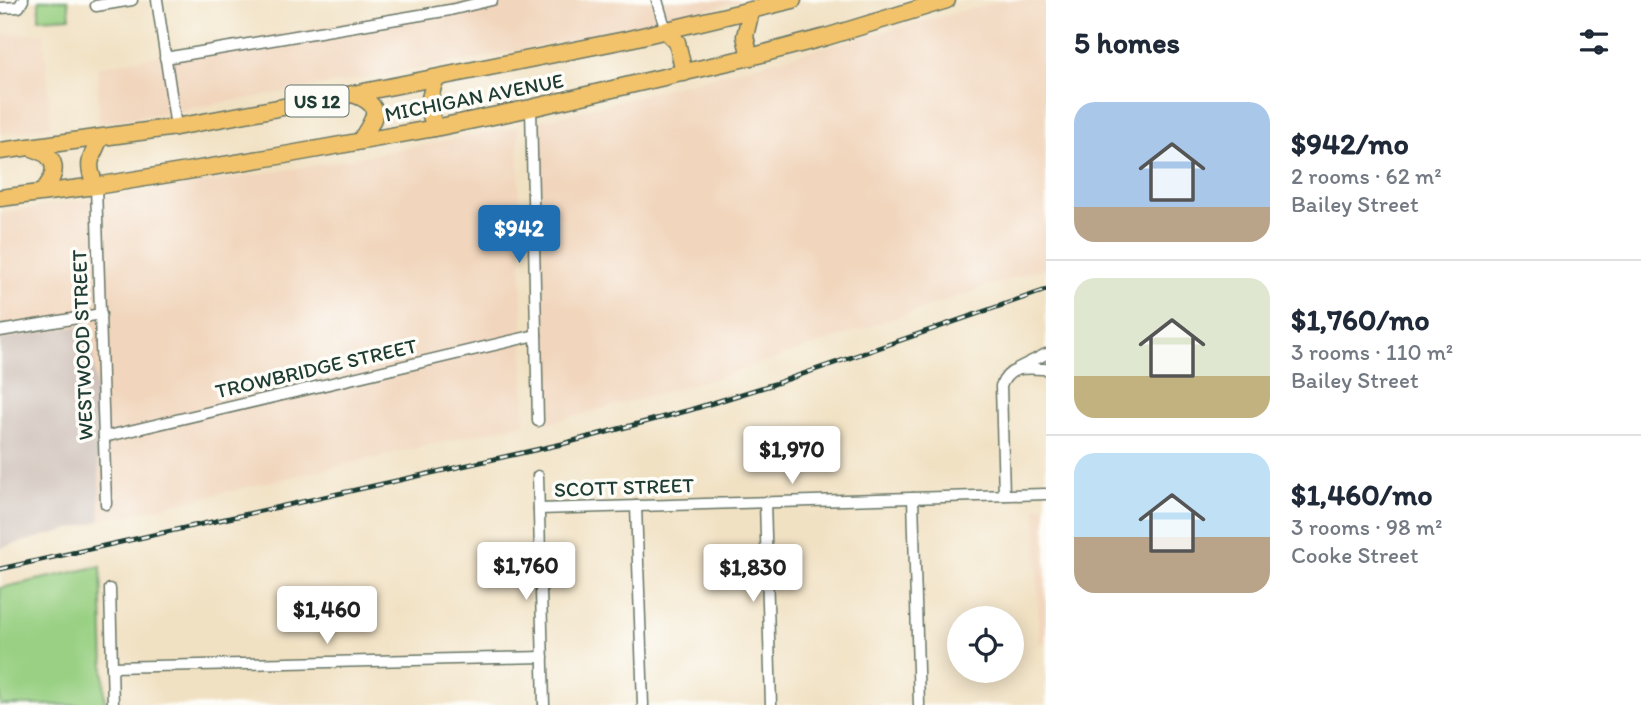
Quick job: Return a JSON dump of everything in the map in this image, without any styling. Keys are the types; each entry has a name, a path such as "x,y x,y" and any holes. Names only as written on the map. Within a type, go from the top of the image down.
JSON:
{"main road":[{"name":"MICHIGAN AVENUE","path":"0,152 176,127 550,57 793,0"},
{"name":"MICHIGAN AVENUE","path":"0,198 96,186 435,128 531,108 750,57 814,40 920,4 947,0"},
{"path":"750,57 745,36 751,11"},
{"path":"666,31 677,42 684,73"},
{"path":"435,79 428,106 435,128"},
{"path":"353,94 371,103 374,112 375,119 360,141"},
{"path":"96,186 89,165 100,138"},
{"path":"30,147 47,154 54,168 53,177 42,192"}],"street":[{"path":"96,6 132,0"},
{"path":"157,0 176,127"},
{"path":"165,58 450,10 492,0"},
{"path":"657,0 666,31"},
{"path":"0,8 21,3"},
{"path":"531,108 538,421"},
{"name":"WESTWOOD STREET","path":"96,186 106,504"},
{"path":"0,331 101,314"},
{"name":"TROWBRIDGE STREET","path":"104,438 536,335"},
{"path":"1004,495 1001,386 1005,378 1016,369 1046,355"},
{"path":"1016,369 1046,369"},
{"path":"538,476 544,705"},
{"name":"SCOTT STREET","path":"539,504 636,506 1046,494"},
{"path":"913,498 919,705"},
{"path":"765,502 771,705"},
{"path":"636,506 643,705"},
{"path":"110,589 113,705"},
{"path":"112,667 543,657"}],"shaded area":[{"path":"477,0 743,0 646,25 470,60 99,124 98,67"},
{"path":"1005,0 1046,0 1046,267 720,377 548,423 539,122"},
{"path":"44,33 51,126 0,134 0,35"},
{"path":"518,127 525,423 100,521 92,324 0,339 0,213 312,166"},
{"path":"92,324 100,521 0,548 0,339"},
{"path":"1036,506 1046,506 1046,643 1039,643"}],"green space":[{"path":"39,0 68,0 70,17 39,19"},
{"path":"101,566 105,705 0,705 0,588"}],"railway":[{"path":"0,569 562,444 690,410 774,384 1046,290"}]}
